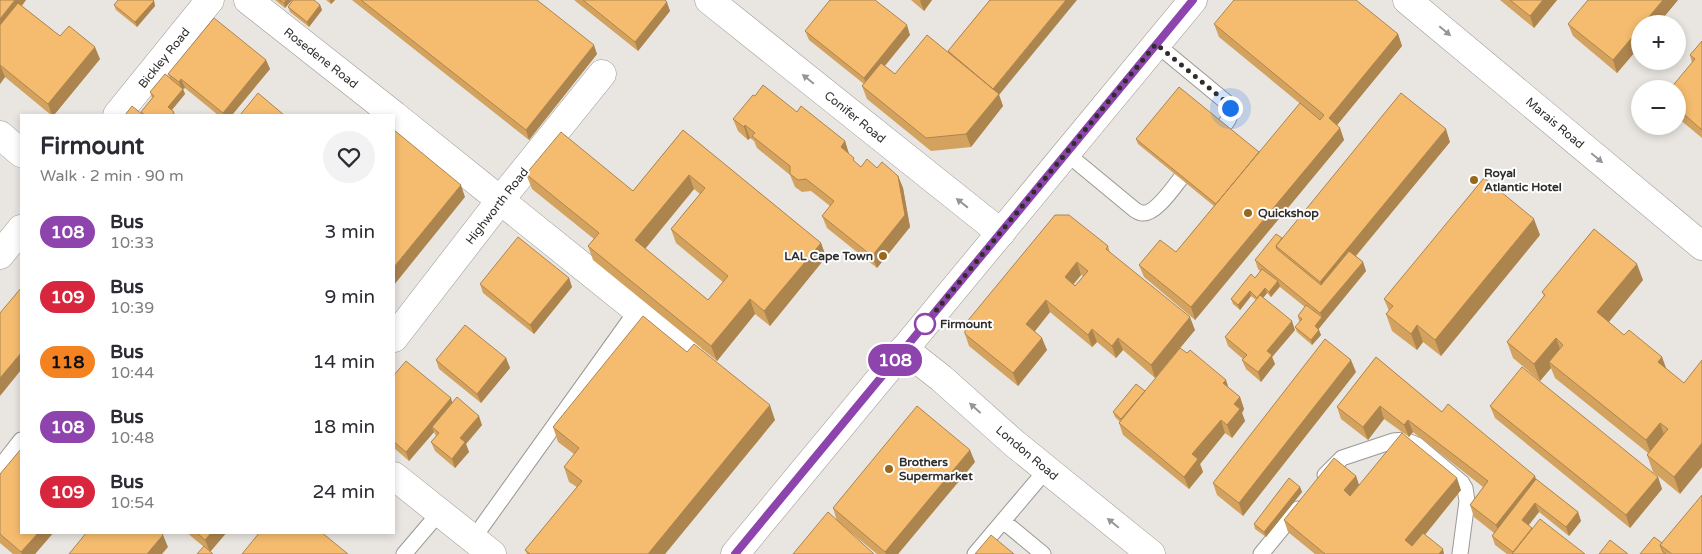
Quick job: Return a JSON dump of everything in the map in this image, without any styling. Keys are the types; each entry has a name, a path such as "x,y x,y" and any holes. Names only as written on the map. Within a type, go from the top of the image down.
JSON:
{"street":[{"name":"Bickley Road","path":"119,114 210,0"},
{"name":"Rosedene Road","path":"248,0 393,114"},
{"name":"Conifer Road","path":"709,0 1001,233"},
{"path":"735,554 1193,0"},
{"name":"Marais Road","path":"1408,0 1702,246"},
{"name":"Highworth Road","path":"395,337 602,74"},
{"name":"Rosedene Road","path":"395,116 688,351"},
{"path":"0,135 20,152"},
{"path":"0,255 20,230"},
{"name":"London Road","path":"904,349 941,378 1015,444 1151,554"},
{"path":"395,477 482,546"}],"lane":[{"path":"1156,44 1225,101 1230,108 1230,115 1224,126"},
{"path":"1066,153 1135,210 1142,213 1150,212 1156,207 1180,178"},
{"path":"482,546 637,310"},
{"path":"1261,554 1334,465 1342,458 1393,441 1405,440 1411,442 1457,478 1465,488 1467,500 1460,554"},
{"path":"0,466 20,441"},
{"path":"975,554 1046,469"},
{"path":"404,554 439,513"},
{"path":"1003,521 1042,554"}],"building":[{"path":"0,0 15,0 0,19"},
{"path":"118,0 154,1 135,22 114,5"},
{"path":"293,0 314,0 320,5 307,22 288,7"},
{"path":"361,0 537,0 594,45 526,130"},
{"path":"583,0 665,0 667,2 635,42"},
{"path":"830,0 875,0 907,25 864,78 805,31"},
{"path":"990,0 1066,0 993,89 948,51"},
{"path":"1234,0 1356,0 1398,34 1329,118 1340,128 1191,307 1139,265 1160,240 1176,252 1300,103 1320,120 1324,115 1214,24"},
{"path":"1510,0 1543,0 1530,16"},
{"path":"1588,0 1663,0 1650,15 1631,15 1631,39 1613,60 1568,24"},
{"path":"18,3 60,36 69,26 95,47 48,104 0,65 0,25"},
{"path":"214,18 266,60 223,113 181,79 179,82 168,74"},
{"path":"927,35 999,94 966,134 926,138 862,86 881,63 895,74"},
{"path":"1702,41 1702,130 1686,116 1686,80 1678,80 1695,59 1690,55"},
{"path":"165,74 183,89 168,107 174,112 173,114 144,114 141,112 154,96 150,92"},
{"path":"763,85 797,112 801,106 845,141 841,147 861,167 867,159 877,168 882,162 898,176 905,215 872,256 822,216 834,201 806,179 798,180 790,174 790,166 752,136 755,133 733,119"},
{"path":"1179,87 1259,152 1216,204 1136,139"},
{"path":"258,93 283,114 241,114"},
{"path":"1401,93 1446,129 1320,282 1276,246"},
{"path":"132,106 142,114 126,114"},
{"path":"683,130 821,243 764,311 750,299 711,346 588,246 599,233 526,174 561,132 633,191","holes":["689,175 705,188 671,229 728,276 708,300 635,240"]},
{"path":"395,131 461,185 395,266"},
{"path":"1484,178 1534,219 1435,340 1417,325 1411,334 1386,314 1393,306 1384,299"},
{"path":"1055,215 1069,215 1108,246 1106,249 1190,317 1151,365 1118,338 1112,346 1092,329 1088,335 1046,300 1026,324 1042,338 1013,373 965,334 965,324","holes":["1077,262 1088,271 1075,286 1065,277"]},
{"path":"1594,229 1637,264 1597,312 1624,335 1629,330 1662,357 1658,362 1684,383 1702,360 1702,443 1674,477 1647,455 1668,429 1660,423 1646,440 1549,362 1563,345 1556,338 1534,364 1507,342 1545,295 1542,292"},
{"path":"1276,234 1282,238 1276,246 1277,249 1321,285 1349,251 1363,262 1320,313 1255,260"},
{"path":"518,237 569,278 530,325 480,284"},
{"path":"1262,269 1278,281 1269,292 1265,288 1257,298 1250,291 1238,305 1231,299 1251,274 1255,278"},
{"path":"20,289 20,354 0,378 0,313"},
{"path":"1260,295 1292,321 1267,351 1272,355 1258,372 1242,360 1247,355 1225,337"},
{"path":"1306,305 1322,317 1315,326 1319,330 1311,340 1295,327 1302,319 1298,316"},
{"path":"643,316 687,352 694,344 770,405 648,554 530,554 525,550 582,481 564,467 579,448 553,427"},
{"path":"465,325 506,358 477,394 436,360"},
{"path":"1325,339 1351,360 1239,503 1213,483"},
{"path":"1180,348 1187,353 1190,350 1226,380 1223,383 1240,397 1234,404 1240,409 1227,425 1221,420 1192,454 1198,459 1184,477 1119,423"},
{"path":"1376,357 1442,412 1448,404 1535,476 1496,525 1470,505 1488,481 1408,420 1404,425 1380,406 1363,427 1337,407"},
{"path":"406,361 451,398 406,452 395,443 395,374"},
{"path":"1522,367 1658,477 1626,515 1490,406"},
{"path":"1136,384 1145,391 1121,419 1113,412"},
{"path":"457,397 479,416 460,438 465,442 452,459 431,442 439,433 432,427"},
{"path":"917,406 970,450 885,552 833,508"},
{"path":"1402,433 1457,478 1405,540 1412,546 1423,533 1443,549 1439,554 1325,554 1284,520 1334,458 1356,476 1344,490 1350,496"},
{"path":"20,450 20,534 37,534 21,552 0,534 0,474"},
{"path":"1289,478 1300,487 1264,532 1254,524"},
{"path":"1536,479 1578,512 1566,527 1535,503 1522,520 1532,528 1513,552 1492,536"},
{"path":"1702,495 1702,554 1672,554 1660,545"},
{"path":"828,512 874,554 793,554"},
{"path":"1540,519 1585,554 1512,554"},
{"path":"85,534 163,535 147,554 69,554"},
{"path":"198,534 210,534 205,540"},
{"path":"258,534 323,534 348,554 242,554"},
{"path":"991,535 1014,554 975,554"},
{"path":"1654,537 1662,543 1660,545 1666,554 1640,554"},
{"path":"1610,540 1628,554 1599,554"},
{"path":"204,546 213,554 197,554"}],"bus line":[{"name":"108","path":"735,554 1193,0"}],"place":[{"name":"Royal Atlantic Hotel","path":"1474,180"},
{"name":"Quickshop","path":"1248,213"},
{"name":"LAL Cape Town","path":"883,256"},
{"name":"Firmount","path":"925,324"},
{"name":"Brothers Supermarket","path":"889,469"}],"route":[{"path":"925,324 1156,44 1225,101 1230,108"}]}
